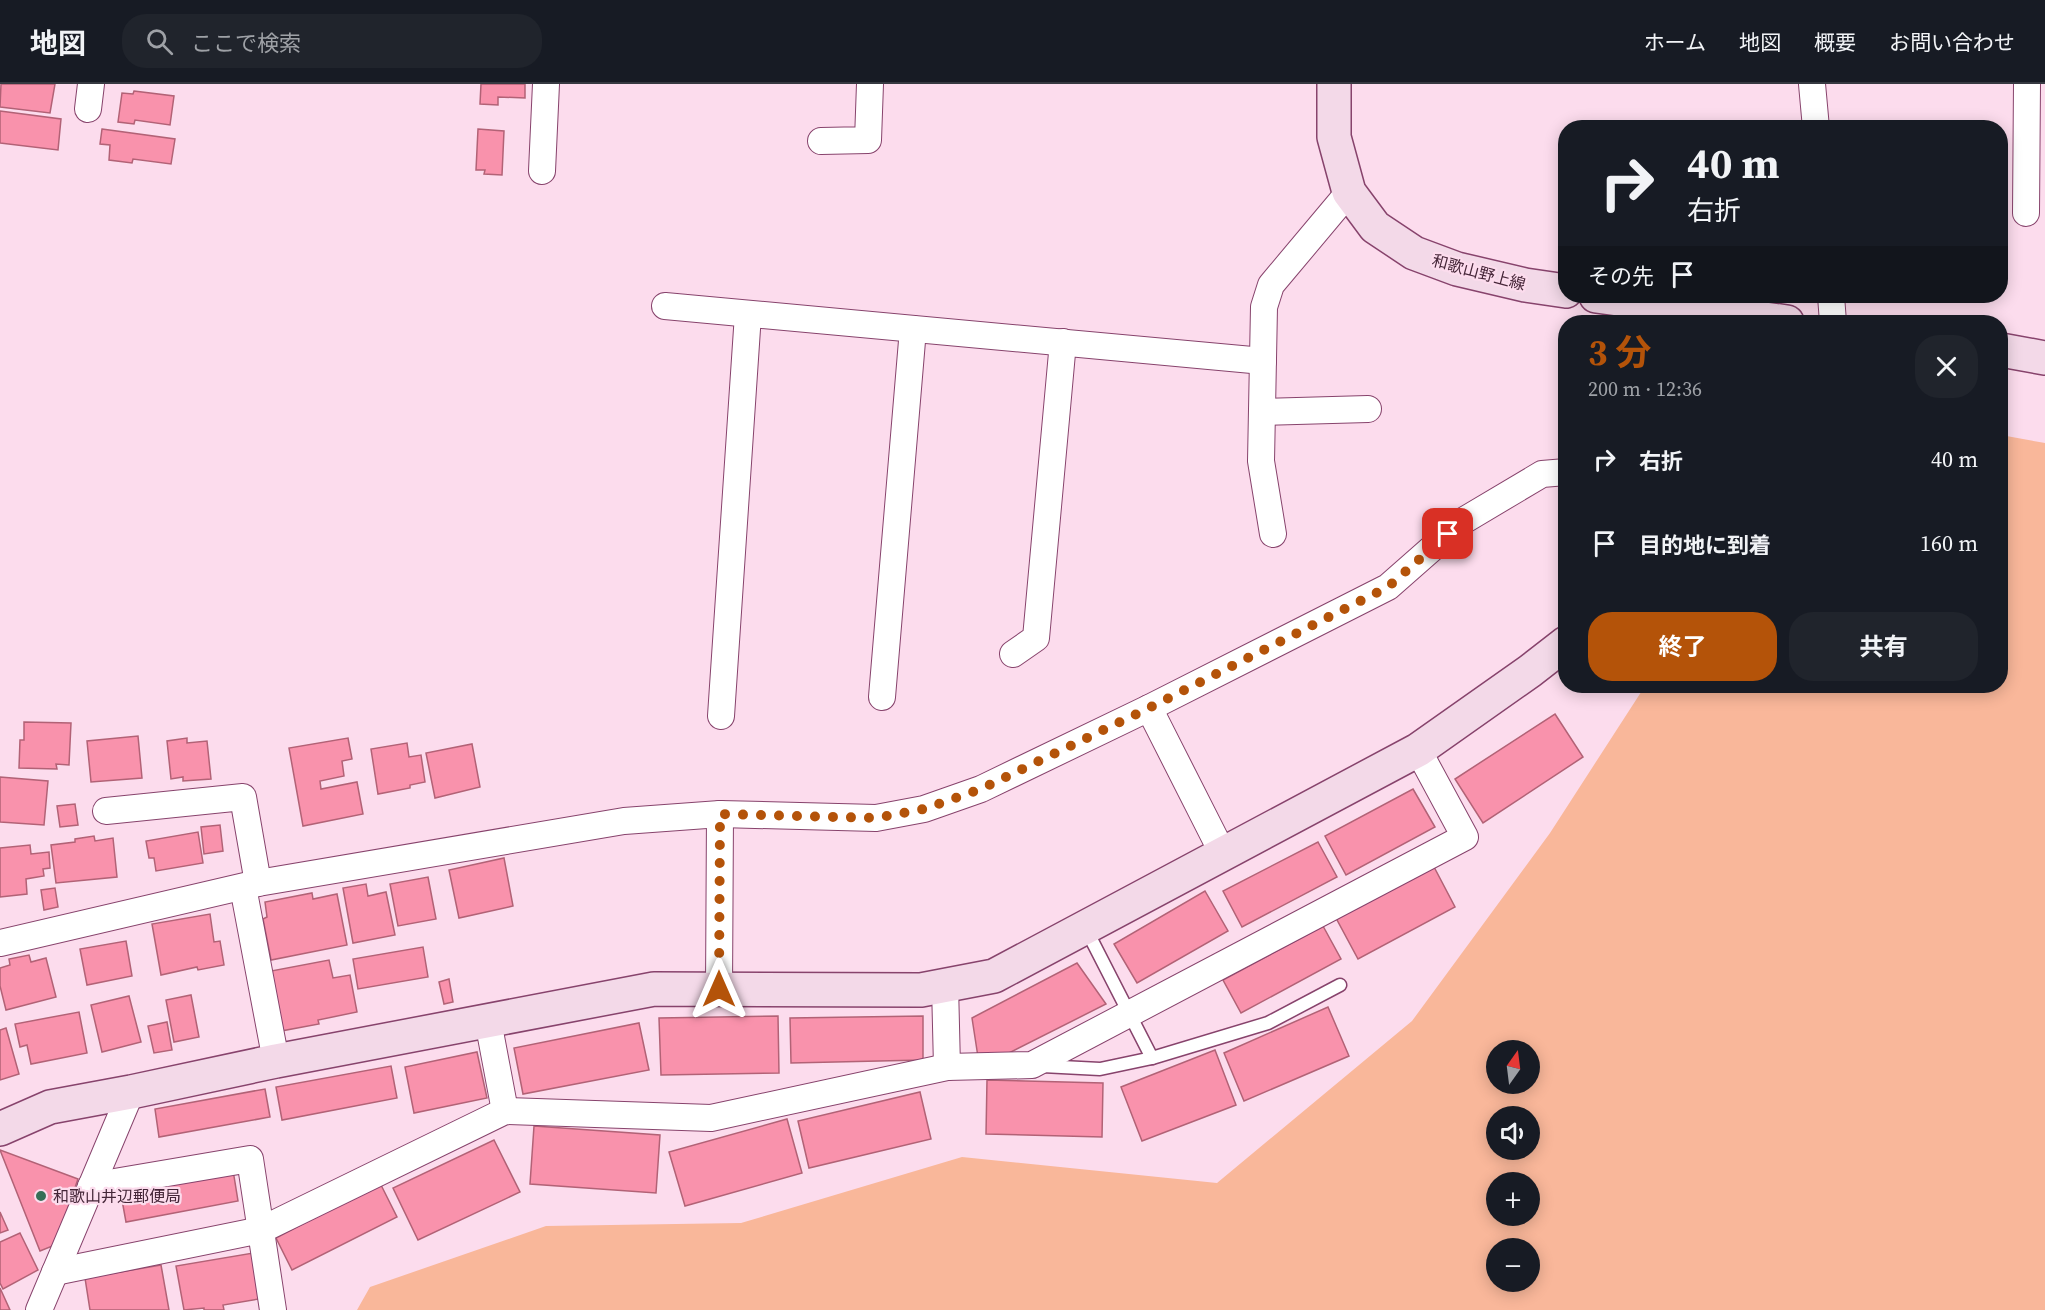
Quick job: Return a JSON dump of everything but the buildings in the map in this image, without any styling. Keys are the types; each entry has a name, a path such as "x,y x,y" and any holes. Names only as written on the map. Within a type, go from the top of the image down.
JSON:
{"street":[{"path":"542,171 546,84"},
{"path":"821,141 868,140 870,84"},
{"name":"和歌山野上線","path":"1334,84 1334,137 1349,192 1375,227 1414,254 1458,269 1526,285 1558,290"},
{"path":"1812,84 1815,120"},
{"path":"2026,213 2027,84"},
{"path":"1273,534 1261,460 1264,307 1271,285 1349,192"},
{"path":"1636,303 1704,315"},
{"path":"665,306 1263,361"},
{"path":"721,716 748,314"},
{"path":"882,697 913,329"},
{"path":"1013,654 1036,638 1063,342"},
{"path":"2008,351 2045,358"},
{"path":"1262,412 1368,409"},
{"path":"0,943 250,885 624,821 720,814 876,818 924,809 981,789 1149,708 1388,587 1463,521 1542,474 1558,473"},
{"path":"0,1129 50,1107 276,1061 654,989 921,990 994,976 1418,750 1558,649"},
{"path":"1149,708 1223,854"},
{"path":"55,1272 261,1230 505,1111 711,1118 947,1067 1032,1065 1465,837 1418,750"},
{"path":"106,811 243,797 250,885 276,1061"},
{"path":"719,989 720,814"},
{"path":"945,985 947,1067"},
{"path":"488,1021 505,1111"},
{"path":"39,1310 131,1092"},
{"path":"91,1186 250,1159 273,1310"}],"lane":[{"path":"1085,927 1152,1058"},
{"path":"1032,1065 1100,1069 1152,1058 1268,1023 1340,985"}],"shaded area":[{"path":"2008,436 2045,443 2045,1310 357,1310 370,1287 546,1226 741,1223 962,1157 1217,1183 1412,1021 1550,833 1640,693 2008,693"}],"place":[{"name":"和歌山井辺郵便局","path":"41,1196"}],"route":[{"path":"719,989 720,814 876,818 924,809 981,789 1149,708 1388,587 1448,534"}]}
